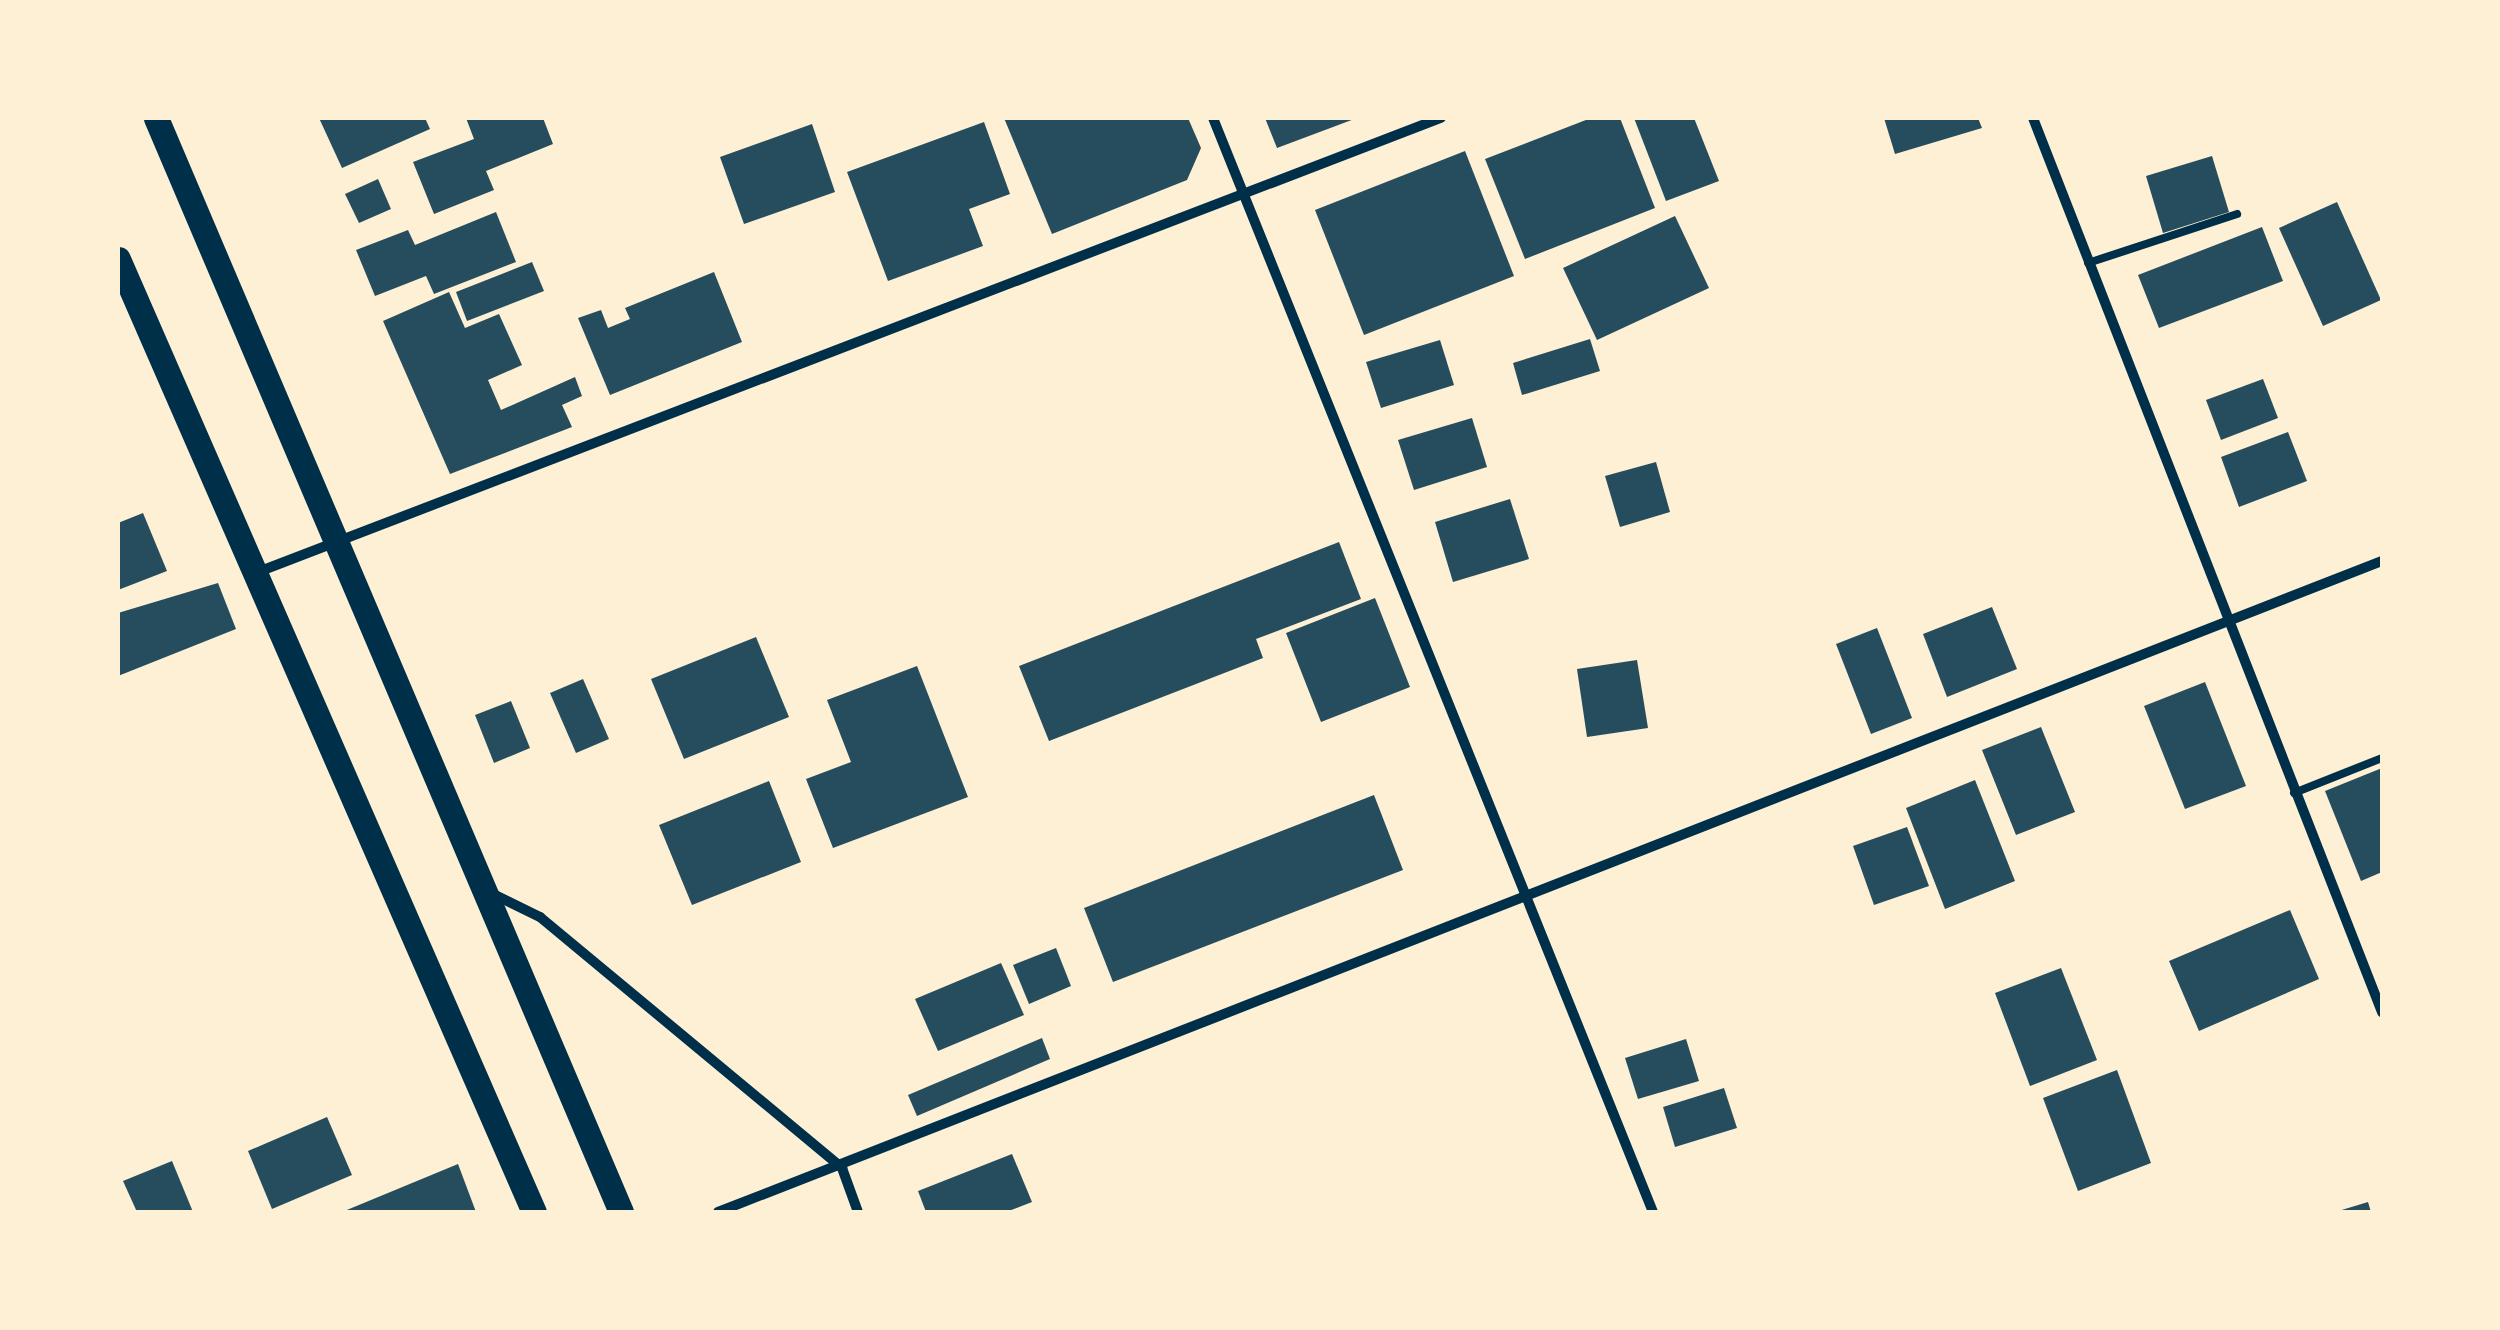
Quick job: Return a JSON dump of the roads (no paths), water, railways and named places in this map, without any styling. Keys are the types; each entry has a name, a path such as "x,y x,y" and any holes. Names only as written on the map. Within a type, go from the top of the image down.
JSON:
{"main road":[{"path":"156,118 478,886 621,1212"},
{"path":"118,258 534,1212"}],"street":[{"path":"1212,118 1240,194 1529,889 1654,1212"},
{"path":"258,572 1442,118"},
{"path":"2032,118 2382,1012"},
{"path":"718,1212 842,1168 1529,889 2227,624 2382,561"},
{"path":"478,886 540,917 842,1168 858,1212"}],"lane":[{"path":"2088,263 2237,214"},
{"path":"2294,793 2382,758"}]}
